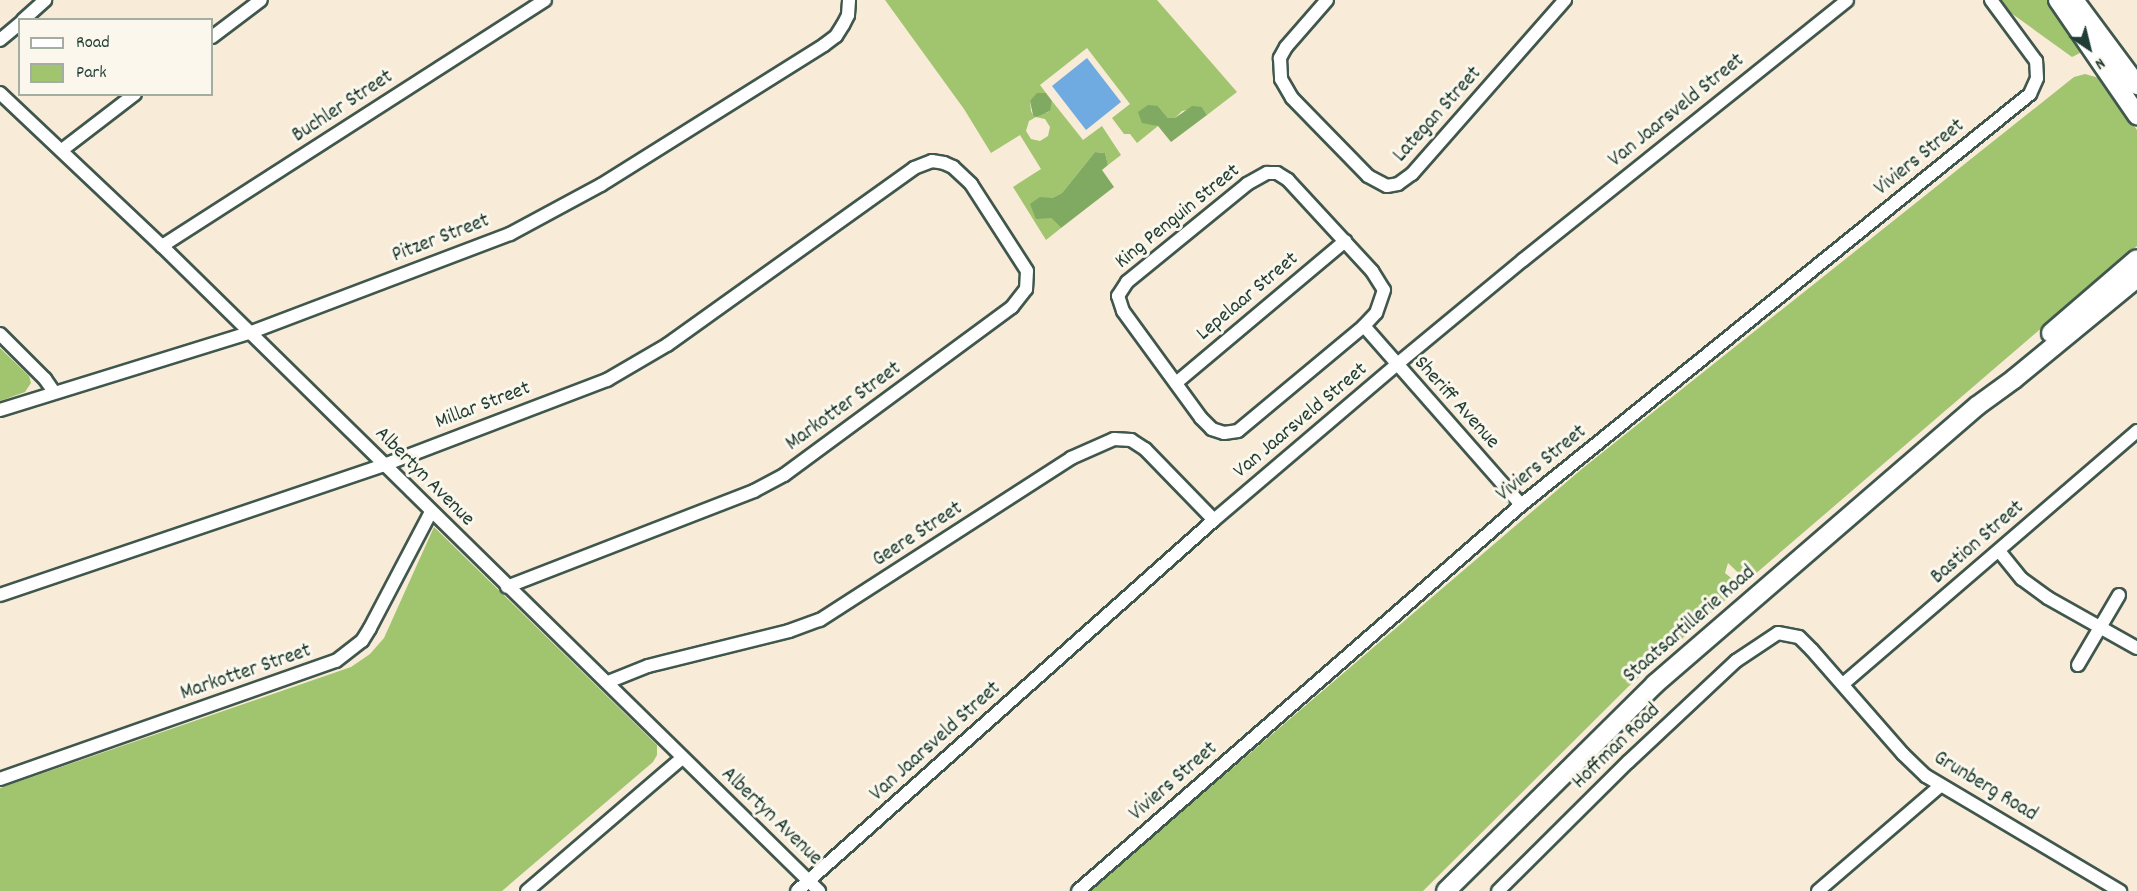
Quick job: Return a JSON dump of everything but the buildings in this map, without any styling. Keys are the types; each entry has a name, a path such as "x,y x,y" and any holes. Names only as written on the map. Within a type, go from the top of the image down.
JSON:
{"street":[{"path":"25,18 45,0"},
{"path":"213,36 261,0"},
{"name":"Buchler Street","path":"162,246 545,0"},
{"name":"Pitzer Street","path":"0,410 249,333 510,234 601,185 824,45 836,36 848,15 849,0"},
{"name":"Lategan Street","path":"1327,0 1286,47 1280,58 1281,80 1292,98 1373,180 1388,186 1398,184 1412,174 1565,0"},
{"name":"Van Jaarsveld Street","path":"797,891 1214,520 1396,365 1847,0"},
{"name":"Viviers Street","path":"1078,891 1521,506 2030,94 2037,78 2036,61 1991,0"},
{"path":"2058,0 2137,115"},
{"path":"2074,0 2137,85"},
{"path":"0,40 18,25"},
{"name":"Albertyn Avenue","path":"0,93 162,246 819,891"},
{"path":"62,150 132,96"},
{"name":"Millar Street","path":"0,595 384,465 607,380 637,364 914,168 932,161"},
{"name":"Markotter Street","path":"507,587 754,491 784,475 1016,303 1029,281 1022,260 970,184 953,167 932,161"},
{"name":"King Penguin Street","path":"1267,173 1277,173 1288,180 1345,241 1372,271 1384,290 1376,313 1364,326 1238,431 1231,433 1224,434 1212,429 1123,311 1118,296 1127,282 1247,184 1267,173"},
{"name":"Lepelaar Street","path":"1176,383 1345,241"},
{"name":"Staatsartillerie Road","path":"1977,406 2007,372 2137,259"},
{"name":"Staatsartillerie Road","path":"1446,891 1655,684 1977,406 2014,379 2137,278"},
{"name":"Sheriff Avenue","path":"1364,326 1521,506"},
{"path":"0,334 45,379 54,392"},
{"name":"Bastion Street","path":"1843,684 2137,431"},
{"name":"Geere Street","path":"608,682 648,666 789,631 820,620 1071,458 1114,439 1131,440 1145,449 1214,520"},
{"name":"Markotter Street","path":"0,779 336,661 362,641 431,512"},
{"path":"1999,551 2031,586 2137,648"},
{"path":"2079,664 2119,595"},
{"name":"Grunberg Road","path":"1769,637 1778,633 1799,637 1843,684 1902,754 1940,786 2120,891"},
{"name":"Hoffman Road","path":"1498,891 1645,747 1736,662 1769,637"},
{"path":"527,891 682,758"},
{"path":"1818,891 1940,786"}],"green space":[{"path":"885,0 1157,0 1237,92 1207,115 1202,107 1182,111 1175,118 1168,118 1158,106 1154,124 1158,126 1137,143 1130,134 1124,134 1112,118 1130,104 1087,48 1040,85 1046,93 1030,101 1031,111 1033,115 1049,112 1052,101 1083,140 1102,126 1121,155 1108,165 1105,153 1095,152 1062,193 1052,198 1051,218 1061,228 1046,240 1013,187 1041,169 1020,135 991,153 964,109","holes":["1036,117 1045,119 1050,127 1048,136 1040,141 1031,139 1026,131 1029,121"]},
{"path":"2001,0 2049,0 2081,47 2080,53 2072,57 2011,13"},
{"path":"2085,74 2099,78 2137,130 2137,246 1747,581 1728,563 1725,573 1741,586 1629,686 1423,891 1089,891 1583,468 2074,77"},
{"path":"1037,93 1046,93 1052,101 1050,111 1036,117 1033,115 1030,101"},
{"path":"1148,105 1158,106 1168,118 1175,118 1192,106 1202,107 1207,115 1171,142 1158,126 1142,123 1138,112"},
{"path":"1095,152 1105,153 1108,165 1102,170 1114,187 1061,228 1051,218 1036,219 1030,204 1040,197 1052,198 1062,193"},
{"path":"0,348 29,376 31,383 25,392 0,401"},
{"path":"434,527 657,745 657,755 653,762 502,891 0,891 0,788 351,667 370,654 384,638"}],"water":[{"path":"1087,58 1121,102 1086,130 1052,86"}]}
